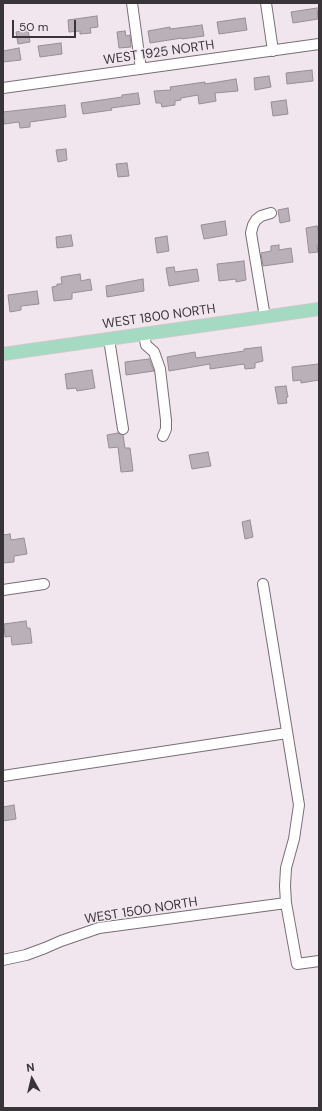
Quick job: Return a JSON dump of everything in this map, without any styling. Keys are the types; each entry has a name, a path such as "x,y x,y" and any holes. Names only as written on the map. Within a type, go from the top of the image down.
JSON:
{"main road":[{"name":"WEST 1800 NORTH","path":"3,354 319,309"}],"street":[{"path":"132,3 141,69"},
{"path":"266,3 273,51"},
{"name":"WEST 1925 NORTH","path":"3,88 319,44"},
{"path":"265,316 251,233 256,220 261,216 271,214"},
{"path":"144,334 146,345 154,352 160,369 166,420 166,429 163,436"},
{"path":"109,339 123,429"},
{"path":"3,590 44,584"},
{"path":"263,584 299,805 294,839 286,868 286,903 297,964 319,961"},
{"path":"3,776 287,733"},
{"name":"WEST 1500 NORTH","path":"3,960 26,955 98,928 286,903"}],"building":[{"path":"317,8 318,19 293,23 291,12"},
{"path":"97,16 98,27 90,28 91,33 80,34 80,31 69,32 68,20"},
{"path":"245,18 247,30 219,34 217,22"},
{"path":"202,25 204,36 150,43 148,31 170,27 170,29"},
{"path":"28,30 30,42 18,44 16,32"},
{"path":"125,31 126,36 130,35 131,47 119,48 117,32"},
{"path":"61,43 62,54 40,57 38,46"},
{"path":"19,48 21,60 3,62 3,51"},
{"path":"312,70 313,81 287,84 286,73"},
{"path":"269,76 271,87 255,90 254,78"},
{"path":"236,79 238,91 215,93 216,101 199,104 198,95 181,98 181,100 175,101 175,105 162,107 161,103 156,103 154,91 171,90 170,87 205,82 205,84"},
{"path":"138,93 140,104 83,114 81,103"},
{"path":"286,100 288,114 273,116 271,102"},
{"path":"65,105 66,117 30,122 30,127 20,128 19,122 4,124 3,112"},
{"path":"66,149 67,160 58,162 56,150"},
{"path":"127,163 129,176 118,177 116,164"},
{"path":"288,208 290,221 280,223 278,210"},
{"path":"225,221 227,235 204,239 201,225"},
{"path":"317,226 319,230 319,245 317,245 318,252 309,253 306,228"},
{"path":"71,235 73,246 57,248 56,237"},
{"path":"167,236 169,251 157,253 155,238"},
{"path":"279,245 279,250 291,248 293,262 263,266 261,253 271,251 271,246"},
{"path":"244,261 246,280 236,282 236,279 219,281 217,264"},
{"path":"174,267 175,272 197,269 199,281 169,286 166,268"},
{"path":"80,274 81,281 90,279 92,290 72,293 72,299 54,301 52,287 57,286 57,284 62,284 61,277"},
{"path":"143,279 144,291 107,297 106,286"},
{"path":"37,291 39,304 21,306 21,310 10,312 8,295"},
{"path":"261,347 263,361 255,363 255,368 245,369 244,364 210,369 210,364 169,371 167,357 195,352 196,358"},
{"path":"149,359 154,371 126,375 125,362"},
{"path":"319,364 319,380 301,383 301,380 293,381 292,367"},
{"path":"92,370 95,388 77,391 76,388 67,389 65,374"},
{"path":"286,386 288,397 286,398 287,403 278,404 275,387"},
{"path":"118,433 123,435 125,448 130,448 133,471 121,472 118,447 109,448 107,435"},
{"path":"208,452 211,466 192,469 189,455"},
{"path":"250,520 253,537 245,539 242,522"},
{"path":"10,534 11,540 24,538 27,554 14,556 14,562 3,563 3,535"},
{"path":"26,621 27,628 30,628 32,643 12,645 11,636 5,637 4,624"},
{"path":"14,805 16,819 3,821 3,807"}]}
